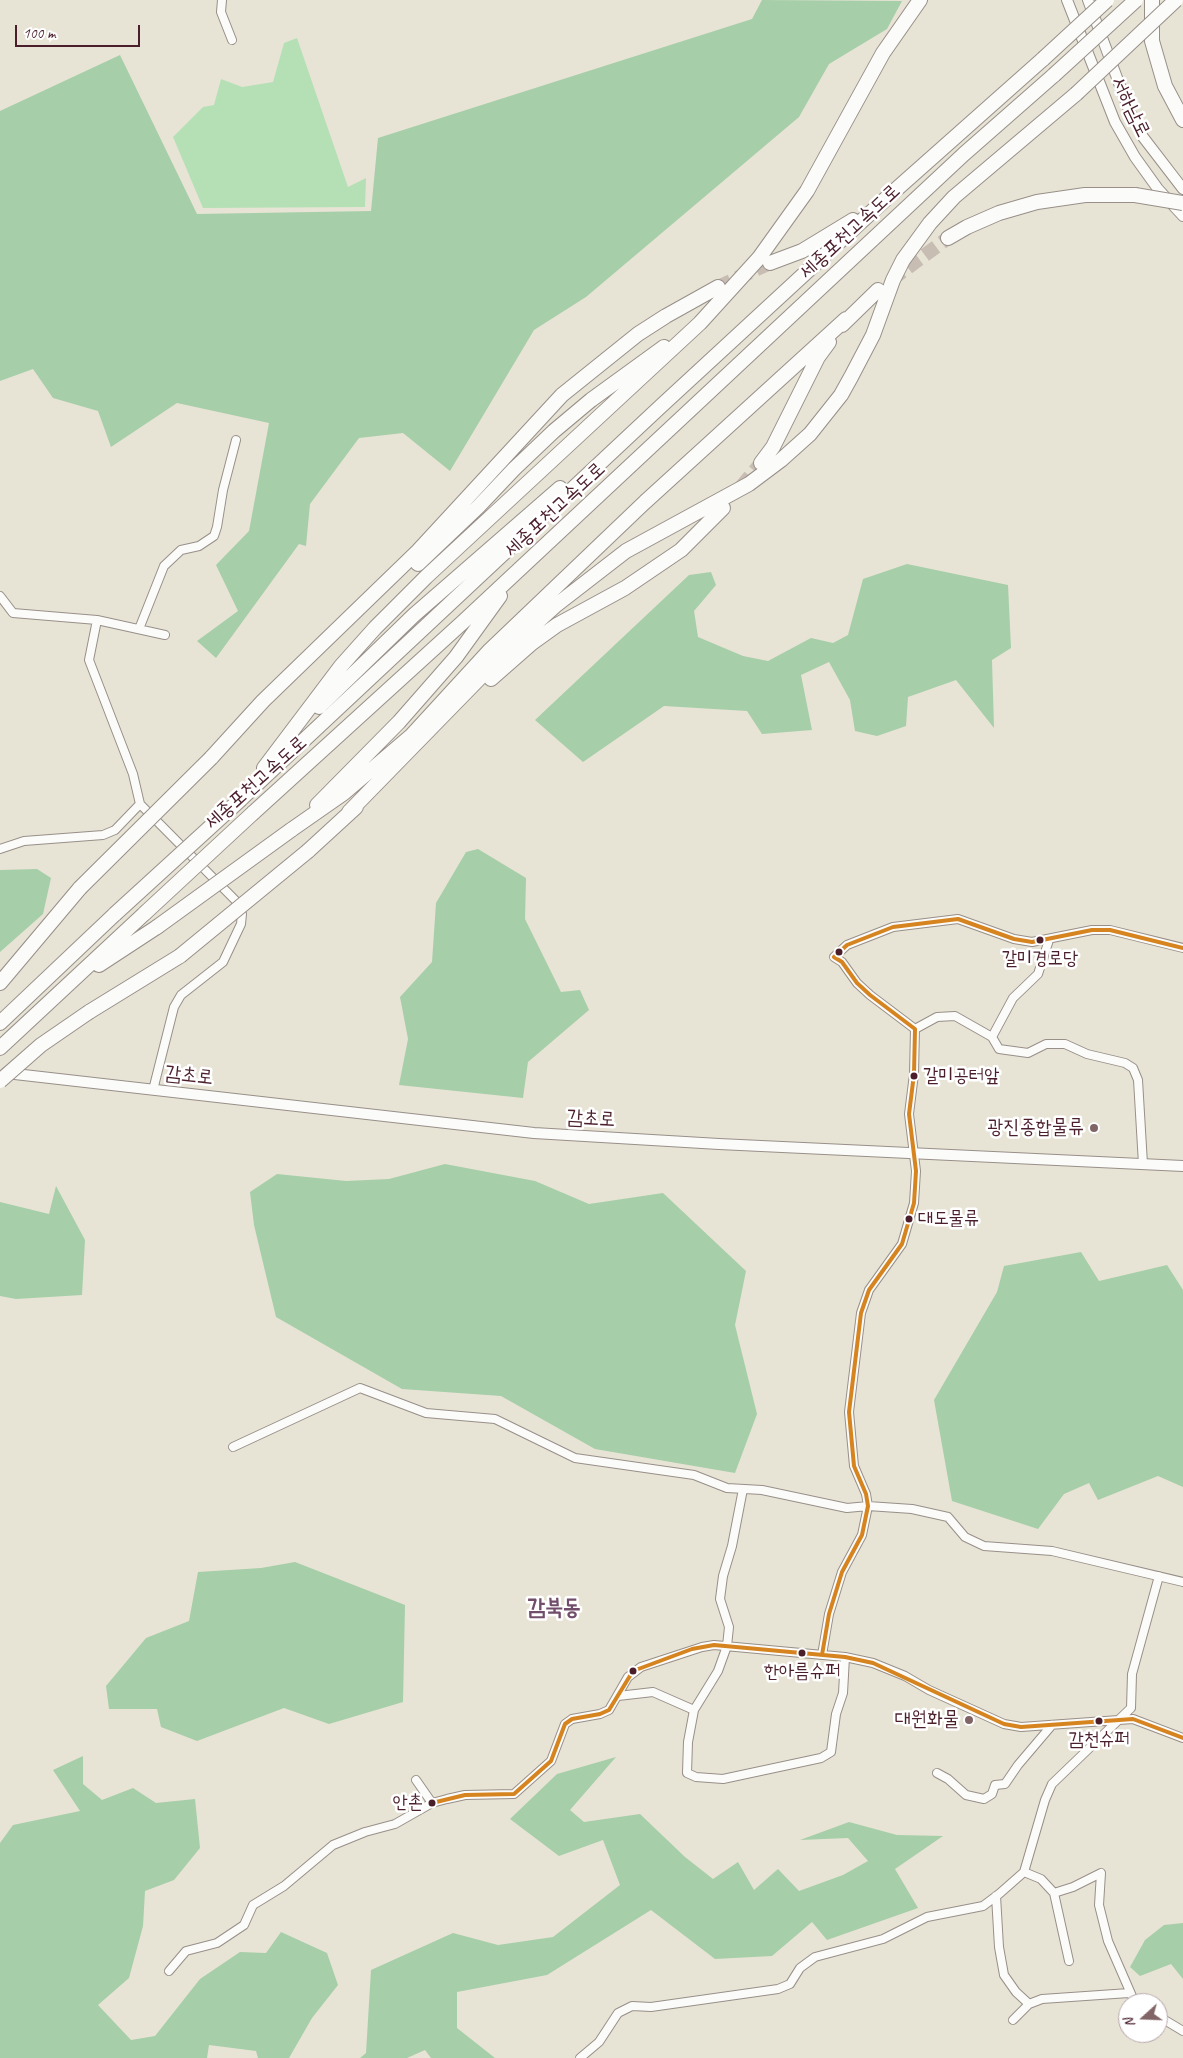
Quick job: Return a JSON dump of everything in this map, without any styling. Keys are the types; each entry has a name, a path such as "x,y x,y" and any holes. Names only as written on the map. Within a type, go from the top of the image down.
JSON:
{"highway":[{"path":"241,799 341,666 388,615 426,577 700,323 759,258 807,191 883,53 920,0"},
{"name":"세종포천고속도로","path":"0,1023 660,407 891,194 1043,59 1106,0"},
{"name":"세종포천고속도로","path":"0,1048 253,813 518,572 957,160 1136,0"},
{"path":"1152,0 1152,41 1165,86 1183,120"},
{"path":"350,812 512,645 555,606 626,551 749,484 781,460 810,434 841,396 852,377 873,335 900,266 930,223 954,197 1076,94 1176,0"},
{"path":"770,263 802,251 830,235 891,194"},
{"path":"948,238 966,227 999,213 1037,202 1085,195 1135,195 1183,203"},
{"path":"211,758 263,701 418,551 562,396 638,334 673,311 718,287"},
{"path":"67,985 157,927 344,793 412,735 490,650 645,502 878,290"},
{"path":"761,463 781,433 818,357 846,319"},
{"path":"4,979 80,888 318,654 478,507 554,431 628,371 700,323"},
{"path":"287,738 414,614 558,490 660,407"},
{"path":"0,1081 41,1045 89,1012 180,956 308,851 532,642 557,625 625,588 656,568 681,550 723,508"},
{"path":"291,830 399,722 456,657 518,572"}],"main road":[{"name":"서하남로","path":"1068,0 1115,122 1140,165 1158,189 1183,216"},
{"name":"서하남로","path":"1088,0 1129,110 1143,136 1183,188"},
{"name":"감초로","path":"0,1073 534,1133 913,1154 1183,1166"}],"street":[{"path":"222,0 222,12 232,40"},
{"path":"139,629 164,566 181,550 199,546 214,536 223,490 236,440"},
{"path":"0,596 13,613 97,620 165,635"},
{"path":"97,620 89,660 133,774 140,804 238,903 242,914 241,924 223,962 182,995 174,1007 153,1090"},
{"path":"0,849 24,841 103,835 115,830 140,804"},
{"path":"915,1029 857,984 842,962 834,957 841,949 892,927 958,919 1014,939 1032,942 1092,930 1110,930 1183,948"},
{"path":"992,1037 1012,998 1038,974 1048,940"},
{"path":"915,1029 937,1017 955,1016 992,1037 999,1049 1028,1053 1046,1044 1065,1044 1086,1054 1125,1063 1134,1068 1138,1080 1143,1164"},
{"path":"822,1655 829,1614 839,1580 862,1535 868,1506 866,1494 854,1466 849,1412 860,1313 869,1290 902,1244 914,1204 916,1171 909,1114 915,1060 915,1029"},
{"path":"233,1447 360,1388 426,1413 495,1419 574,1458 694,1475 726,1488 762,1490 847,1508 868,1506 912,1509 948,1517 965,1537 984,1546 1052,1552 1183,1582"},
{"path":"743,1489 732,1546 722,1576 720,1600 729,1627 727,1646 718,1670 694,1710 688,1742 687,1773 696,1777 723,1779 821,1758 830,1752 836,1714 843,1693 845,1657"},
{"path":"580,2058 599,2042 618,2013 632,2006 651,2007 778,1989 790,1984 800,1968 814,1957 883,1939 927,1917 983,1906 996,1896 1024,1872 1045,1800 1052,1784 1131,1708 1132,1674 1159,1576"},
{"path":"169,1971 186,1951 217,1943 244,1925 253,1905 284,1886 333,1845 365,1832 395,1824 432,1803 465,1795 514,1794 551,1761 565,1724 572,1719 600,1714 609,1710 628,1677 641,1667 702,1647 727,1646 845,1657 873,1663 905,1676 929,1690 1004,1724 1021,1727 1132,1719 1183,1738"},
{"path":"618,1696 653,1692 694,1710"},
{"path":"938,1773 948,1778 966,1795 984,1799 992,1794 995,1785 1005,1784 1018,1765 1052,1725"},
{"path":"416,1780 432,1803"},
{"path":"1024,1872 1041,1879 1054,1893 1069,1961"},
{"path":"1054,1893 1100,1873 1099,1905 1108,1941 1129,1993"},
{"path":"996,1896 999,1947 1004,1974 1016,1992 1029,2004"},
{"path":"1013,2020 1029,2004 1042,1998 1118,1994"},
{"path":"1168,2022 1183,2031"}],"green space":[{"path":"762,0 902,1 887,29 829,64 799,117 586,297 534,330 450,471 403,433 359,438 310,504 306,546 299,544 216,658 197,641 238,611 216,565 249,531 269,423 177,403 111,447 98,411 53,398 33,369 0,381 0,111 120,55 197,214 371,211 378,138 752,19"},
{"path":"297,38 348,187 366,178 365,207 203,208 173,137 203,107 214,105 221,79 242,87 273,82 284,43"},
{"path":"907,564 1008,585 1011,648 992,660 994,728 956,680 908,697 906,726 877,736 855,731 850,700 829,662 801,675 812,730 762,734 747,711 664,706 583,762 535,720 689,575 711,572 716,585 694,611 698,637 743,656 768,661 811,638 833,643 848,635 863,579"},
{"path":"478,849 526,878 525,919 561,992 580,990 589,1010 528,1062 523,1098 399,1085 408,1039 400,997 432,962 436,903 466,852"},
{"path":"37,869 51,878 43,914 0,952 0,870"},
{"path":"445,1164 535,1181 589,1204 663,1193 746,1271 735,1325 757,1414 735,1473 595,1449 501,1396 402,1389 276,1317 254,1225 250,1192 277,1174 346,1181 389,1179"},
{"path":"56,1186 85,1240 82,1295 16,1299 0,1296 0,1202 49,1214"},
{"path":"1081,1252 1099,1281 1167,1265 1183,1290 1183,1487 1158,1476 1098,1500 1089,1483 1064,1494 1038,1529 952,1501 934,1400 997,1292 1004,1266"},
{"path":"295,1562 405,1605 403,1702 329,1724 284,1708 197,1741 161,1727 157,1709 109,1709 106,1686 146,1638 189,1621 198,1572 261,1568"},
{"path":"83,1756 83,1784 102,1800 133,1788 156,1803 195,1799 200,1848 174,1880 145,1891 143,1926 129,1978 98,2005 131,2040 155,2036 200,1979 240,1952 266,1953 281,1932 327,1953 338,1985 312,2018 289,2058 258,2058 256,2051 209,2045 207,2058 0,2058 0,1843 13,1825 80,1811 53,1770"},
{"path":"616,1757 570,1810 584,1822 640,1814 685,1857 713,1879 738,1862 754,1890 778,1869 799,1891 843,1875 868,1861 848,1838 800,1840 849,1822 897,1835 943,1836 895,1869 918,1908 827,1940 812,1922 772,1956 715,1959 651,1910 547,1975 457,1992 457,2028 495,2058 431,2058 425,2050 407,2058 360,2058 366,2053 371,1970 453,1933 498,1945 553,1937 620,1885 603,1840 559,1856 510,1819 557,1774"},
{"path":"1183,1923 1183,1979 1171,1964 1140,1976 1130,1967 1145,1940 1164,1925"}],"tunnel":[{"path":"891,280 948,238"},
{"path":"718,287 770,263"},
{"path":"741,487 761,463"}],"transit line":[{"path":"834,957 847,945 893,927 958,919 1014,939 1032,942 1092,930 1110,930 1183,948"},
{"path":"822,1655 829,1614 842,1572 862,1535 868,1506 866,1494 854,1466 849,1412 861,1313 869,1290 902,1244 914,1203 916,1171 909,1114 914,1074 915,1029 870,995 857,983 842,962 834,957"},
{"path":"432,1803 465,1795 514,1794 551,1761 565,1724 572,1719 600,1714 609,1710 633,1671 692,1649 714,1645 845,1657 873,1663 1004,1724 1021,1727 1133,1719 1183,1738"}],"place":[{"name":"갈미경로당","path":"1040,940"},
{"name":"갈미공터앞","path":"914,1076"},
{"name":"광진종합물류","path":"1094,1128"},
{"name":"대도물류","path":"909,1219"},
{"name":"한아름슈퍼","path":"802,1653"},
{"name":"대원화물","path":"969,1720"},
{"name":"감천슈퍼","path":"1099,1721"},
{"name":"안촌","path":"432,1803"}],"district":[{"name":"감북동","path":"554,1608"}]}
